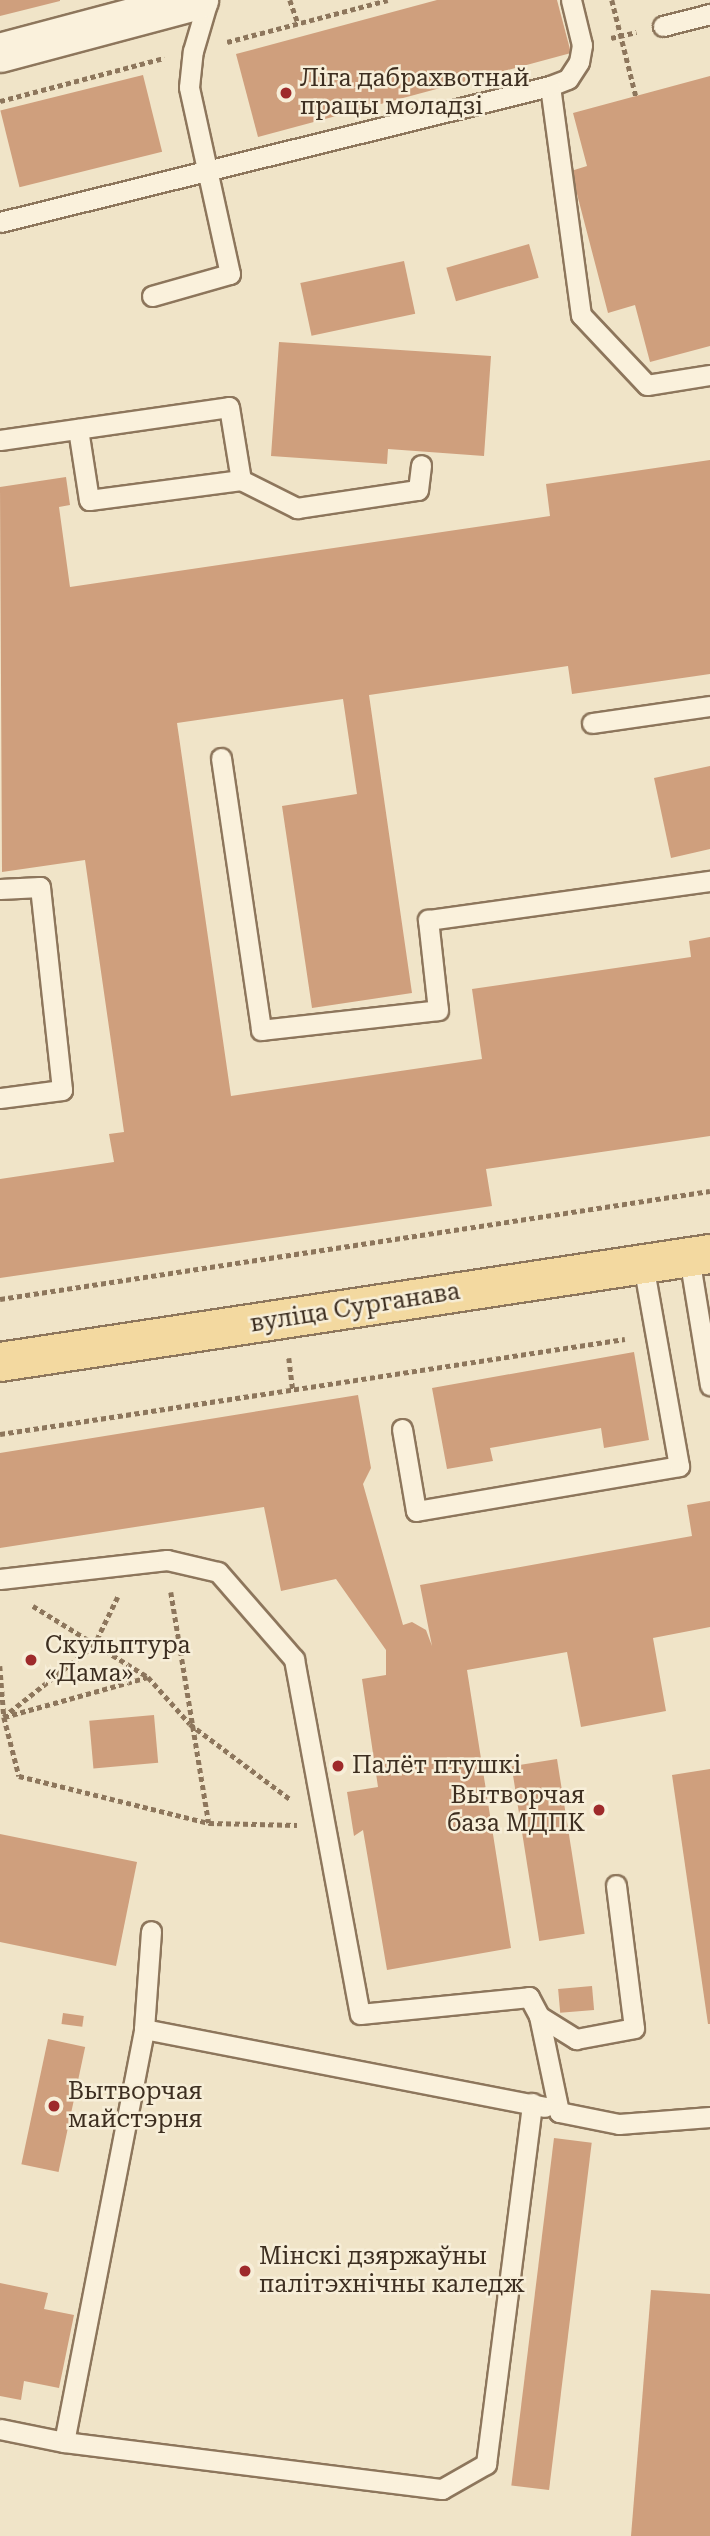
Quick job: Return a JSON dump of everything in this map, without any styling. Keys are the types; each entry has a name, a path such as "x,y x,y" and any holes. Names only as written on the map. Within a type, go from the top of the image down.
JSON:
{"main road":[{"name":"вуліца Сурганава","path":"0,1362 699,1255"}],"street":[{"path":"0,53 200,0"}],"lane":[{"path":"152,296 230,274 189,87 193,51 208,0"},
{"path":"0,222 206,174 550,86 568,79 579,62 583,45 571,0"},
{"path":"663,26 710,14"},
{"path":"550,86 581,315 647,385 710,374"},
{"path":"0,440 229,407 241,480"},
{"path":"78,429 89,500 241,480 297,508 418,490 421,465"},
{"path":"592,723 710,706"},
{"path":"221,758 261,1030 438,1010 428,920 710,881"},
{"path":"0,889 40,887 62,1090 0,1098"},
{"path":"699,1255 710,1385"},
{"path":"402,1429 416,1511 679,1466 643,1264"},
{"path":"0,1579 167,1559 218,1572 294,1659 360,2014 529,1997 539,2016 559,2112"},
{"path":"539,2016 576,2039 634,2028 616,1885"},
{"path":"64,2442 144,2029 151,1931"},
{"path":"144,2029 532,2103 559,2112 619,2124 710,2117"},
{"path":"0,2429 64,2442 442,2489 486,2464 532,2103"}],"path":[{"path":"290,0 298,23"},
{"path":"612,0 636,96"},
{"path":"583,45 663,26"},
{"path":"0,1299 710,1191"},
{"path":"0,1434 656,1334"},
{"path":"167,1559 190,1724 209,1823"},
{"path":"4,1717 94,1646 134,1564"},
{"path":"21,1598 94,1646 148,1677 190,1724 326,1825"},
{"path":"0,1666 4,1717 19,1776 209,1823 326,1825"},
{"path":"4,1717 148,1677"}],"building":[{"path":"0,0 60,0 60,1 0,16"},
{"path":"437,0 557,0 571,53 258,137 236,54"},
{"path":"143,75 162,152 19,187 0,111"},
{"path":"710,76 710,346 650,362 635,305 608,313 571,171 587,166 573,113"},
{"path":"529,244 539,278 456,301 446,268"},
{"path":"404,261 415,314 312,336 300,283"},
{"path":"279,342 491,356 484,456 388,449 387,464 271,456"},
{"path":"710,460 710,674 572,694 568,666 369,695 412,993 312,1008 282,806 357,794 343,699 177,723 231,1096 482,1059 472,989 691,957 689,941 710,937 710,1136 486,1169 492,1206 0,1278 0,1179 114,1162 109,1134 124,1132 85,860 2,872 0,487 66,477 70,505 59,507 70,587 550,516 546,484"},
{"path":"710,766 710,849 671,858 654,778"},
{"path":"634,1352 649,1440 604,1448 601,1428 490,1448 493,1461 447,1469 432,1388"},
{"path":"358,1395 371,1468 363,1484 403,1625 412,1622 426,1630 432,1646 420,1585 692,1536 687,1505 710,1501 710,1627 653,1638 666,1711 581,1727 567,1652 467,1670 511,1948 387,1970 363,1830 354,1836 347,1792 378,1787 362,1679 386,1675 386,1650 336,1579 281,1591 264,1507 0,1548 0,1453"},
{"path":"154,1715 158,1763 93,1768 89,1721"},
{"path":"557,1759 585,1934 539,1941 512,1766"},
{"path":"710,1769 710,2024 708,2024 672,1775"},
{"path":"0,1834 137,1862 116,1966 0,1942"},
{"path":"592,1986 594,2010 560,2013 558,1989"},
{"path":"63,2013 84,2016 82,2027 61,2024"},
{"name":"Вытворчая майстэрня","path":"48,2039 85,2047 59,2172 21,2164"},
{"path":"554,2138 592,2143 549,2490 511,2485"},
{"path":"0,2283 48,2293 44,2309 74,2315 59,2388 24,2381 21,2400 0,2396"},
{"path":"651,2290 710,2294 710,2536 631,2536"}],"place":[{"name":"Ліга дабрахвотнай працы моладзі","path":"286,93"},
{"name":"Скульптура «Дама»","path":"31,1660"},
{"name":"Палёт птушкі","path":"338,1766"},
{"name":"Вытворчая база МДПК","path":"599,1810"},
{"name":"Вытворчая майстэрня","path":"54,2106"},
{"name":"Мінскі дзяржаўны палітэхнічны каледж","path":"245,2271"}]}
